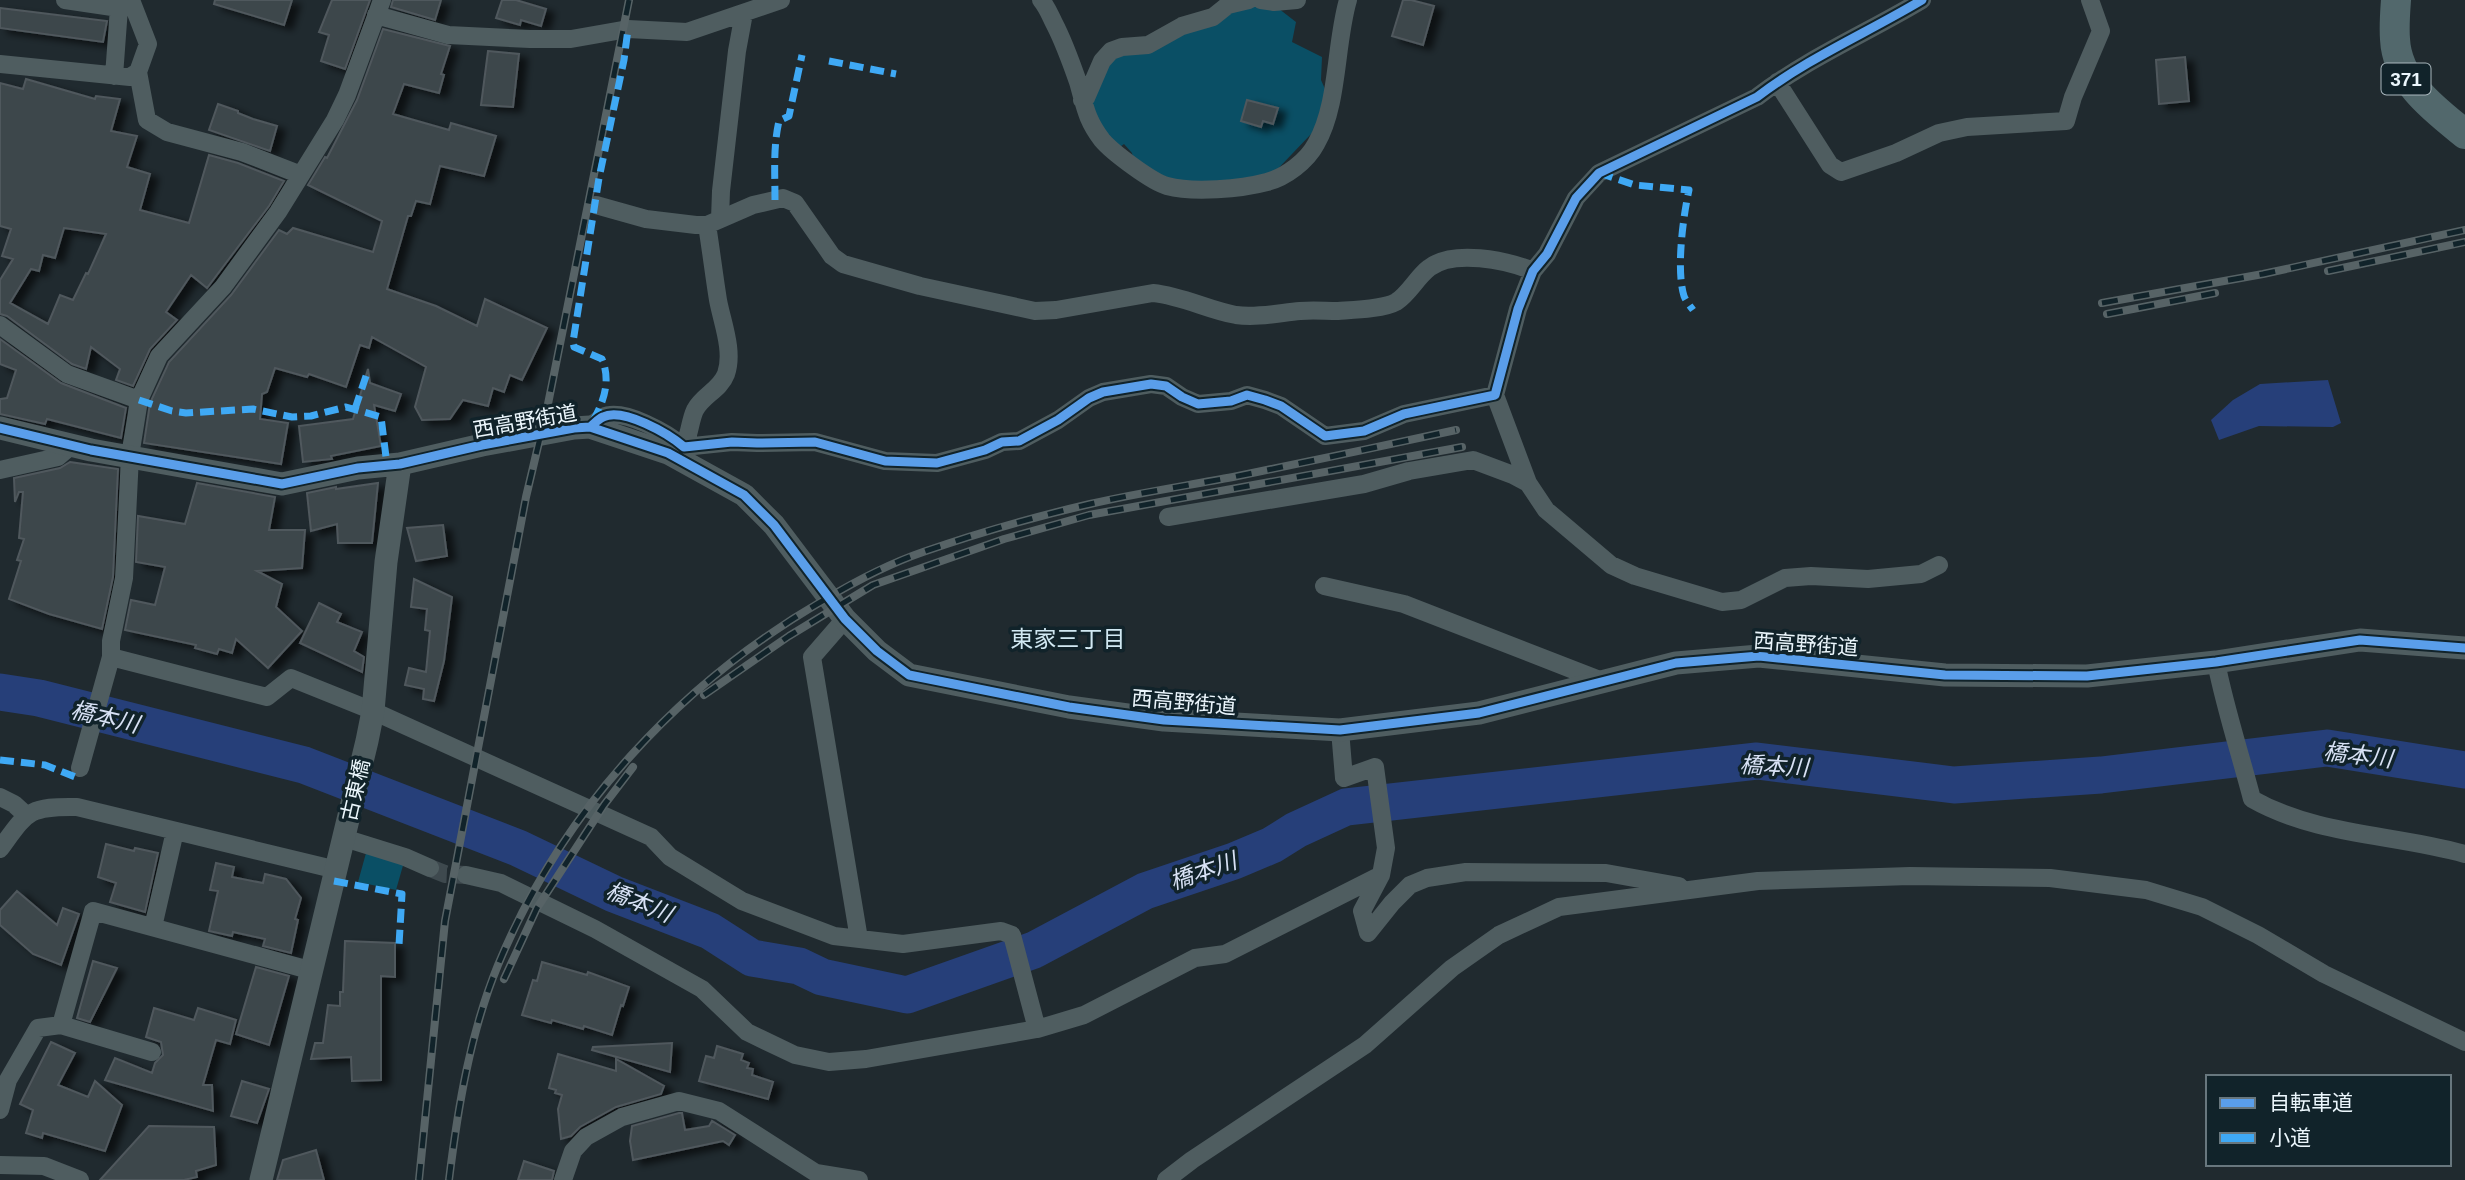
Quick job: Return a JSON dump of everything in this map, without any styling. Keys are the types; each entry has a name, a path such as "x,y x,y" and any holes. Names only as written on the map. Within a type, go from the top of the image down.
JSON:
{"highway":[{"name":"371","path":"2396,0 2395,42 2406,78 2436,110 2465,134"}],"street":[{"path":"65,0 119,8 114,76"},
{"path":"131,0 148,44 138,72 147,120 167,132 242,152 301,175"},
{"path":"80,768 111,657 111,641 124,578 130,456 139,400 159,356 223,287 278,212 335,120 347,95 379,7 448,35 571,39 628,29 687,32 781,0"},
{"path":"1041,0 1064,42 1084,111 1103,141 1128,162 1166,186 1196,189 1268,182 1302,163 1320,137 1339,58 1340,25 1348,0"},
{"path":"1082,100 1086,98 1102,61 1111,51 1122,47 1148,45 1195,20 1213,17 1228,5 1250,0"},
{"path":"1261,0 1297,0"},
{"path":"1922,0 1834,47 1757,97 1599,173 1576,198 1547,254 1533,271 1518,309 1495,395 1528,483 1546,510 1611,565 1635,576 1722,602 1741,600 1785,578 1811,576 1868,579 1921,574 1939,565"},
{"path":"1777,82 1830,165 1841,172 1896,153 1939,133 1967,127 2066,121 2073,97 2101,31 2090,0"},
{"path":"678,451 690,431 690,421 700,401 722,384 727,371 727,348 713,222 721,191 744,13"},
{"path":"0,64 130,77 138,72"},
{"path":"596,205 646,219 713,222 753,205 783,198 795,203 832,256 844,264 920,286 1035,311 1056,310 1153,293 1180,297 1244,316 1316,310 1338,311 1385,306 1396,302 1427,269 1437,262 1455,257 1491,260 1533,271"},
{"path":"0,325 67,374 139,400"},
{"path":"678,451 732,442 815,442 885,461 937,463 985,450 1002,442 1019,441 1103,392 1151,384 1166,386 1198,404 1231,401 1247,395 1265,400 1281,407 1325,436 1364,431 1404,414 1495,395"},
{"name":"西高野街道","path":"0,428 72,445 282,484 590,427 678,451 744,495 774,525 845,619 877,651 909,675 1069,707 1164,720 1340,730 1479,713 1675,663 1759,656 1957,675 2087,676 2216,662 2360,640 2465,648"},
{"path":"0,471 58,457 72,445"},
{"path":"1168,517 1364,484 1409,471 1472,460 1528,483"},
{"name":"古東橋","path":"261,1180 373,711 386,562 400,464"},
{"path":"1324,586 1404,604 1602,681"},
{"path":"845,619 813,657 859,939"},
{"path":"111,657 267,697 291,678 373,711 651,837 670,857 742,901 834,936 903,944 1001,931 1012,935 1037,1028"},
{"path":"2216,662 2223,698 2234,728 2252,799 2276,813 2326,827 2465,854"},
{"path":"1340,730 1344,778 1375,768 1386,848 1381,875 1362,911 1368,933 1410,886 1427,878 1466,872 1606,873 1693,890"},
{"path":"0,797 25,814"},
{"path":"0,849 25,814 53,807 77,807 337,870"},
{"path":"153,927 175,831"},
{"path":"344,838 405,857 430,868"},
{"path":"466,875 501,883 595,929 702,989 747,1032 796,1055 829,1062 866,1059 1037,1028 1084,1015 1195,958 1225,954 1381,875"},
{"path":"1166,1180 1365,1045 1452,968 1499,936 1559,907 1758,881 1910,876 2050,878 2146,890 2202,907 2258,935 2324,974 2465,1042"},
{"path":"61,1025 93,911 313,971"},
{"path":"0,1110 8,1080 38,1028 61,1025 152,1052"},
{"path":"563,1180 573,1151 586,1137 622,1118 679,1101 719,1111 816,1173 859,1180"},
{"path":"0,1165 44,1166 80,1180"}],"shaded area":[{"path":"1274,5 1296,22 1292,42 1322,57 1321,80 1325,89 1323,112 1313,132 1269,178 1228,185 1166,182 1134,163 1132,153 1124,144 1117,149 1085,110 1104,62 1227,8"},
{"path":"366,853 404,862 396,890 358,882"}],"water":[{"path":"2328,380 2341,423 2333,427 2259,426 2219,440 2211,420 2233,400 2260,384"}],"building":[{"path":"215,0 292,0 284,25 214,4"},
{"path":"332,0 370,0 345,69 321,61 329,35 319,32"},
{"path":"393,0 441,0 435,20 391,7"},
{"path":"502,0 516,0 546,9 541,26 521,20 520,25 496,18"},
{"path":"1403,0 1434,6 1423,45 1392,36"},
{"path":"0,8 107,21 103,42 0,28"},
{"path":"383,29 450,46 441,74 444,75 439,93 404,84 393,114 449,130 451,123 496,136 484,176 440,166 430,204 416,201 411,216 408,216 387,289 436,306 477,326 485,299 547,328 522,380 510,375 504,392 493,388 488,406 463,400 450,419 422,420 415,407 426,367 372,337 369,348 360,345 346,387 309,374 307,377 275,368 267,392 262,394 260,419 288,423 281,464 144,443 150,403 169,362 231,295 279,230 287,234 293,228 373,252 382,221 308,185 325,157 327,158 357,100"},
{"path":"488,51 519,54 513,107 481,105"},
{"path":"2185,57 2189,101 2159,104 2156,60"},
{"path":"26,79 95,99 96,96 120,99 111,131 137,136 127,167 150,174 140,210 189,223 209,155 284,181 269,206 207,288 191,275 166,312 177,320 150,349 133,386 116,380 120,369 91,347 86,369 72,364 7,316 0,314 0,280 13,259 2,256 11,229 0,226 0,83 23,89","holes":["64,228 106,234 73,300 60,295 48,324 10,303 31,269 39,271 43,255 55,258"]},
{"path":"1247,100 1278,108 1273,124 1263,121 1261,127 1241,121"},
{"path":"218,104 277,126 270,151 209,130"},
{"path":"0,339 61,383 126,408 121,438 47,419 45,424 0,414 0,399 7,398 16,370 0,364"},
{"path":"368,369 370,383 401,394 395,411 374,405 381,446 331,456 332,459 303,462 299,426 353,419"},
{"path":"70,462 118,469 113,577 102,629 9,599 21,561 17,560 24,539 19,538 23,492 19,492 15,502 14,478 60,468"},
{"path":"197,483 275,497 269,530 305,530 302,568 257,571 282,584 276,607 302,631 268,668 236,639 232,653 219,649 217,654 195,648 196,645 125,630 131,600 155,605 165,567 136,562 138,516 185,524"},
{"path":"378,483 372,543 338,543 337,524 311,531 307,493"},
{"path":"443,525 447,556 416,561 407,528"},
{"path":"414,579 452,597 444,661 434,701 423,699 424,689 405,685 409,668 426,672 430,631 425,630 427,609 411,607"},
{"path":"319,603 341,614 337,622 362,632 354,651 364,657 362,672 300,643"},
{"path":"106,844 134,851 135,848 158,853 145,912 110,902 116,883 98,877"},
{"path":"216,863 234,867 232,877 263,883 265,874 286,879 301,898 295,919 298,920 291,953 263,946 265,939 233,932 232,936 209,931 218,891 210,890"},
{"path":"17,891 57,925 63,908 79,914 61,965 33,954 0,925 0,910"},
{"path":"345,941 395,943 395,977 381,976 381,1080 352,1081 351,1057 311,1059 315,1043 323,1043 328,1005 340,1006"},
{"path":"93,961 117,968 90,1022 77,1018"},
{"path":"542,962 587,975 588,972 629,987 612,1035 584,1026 583,1029 522,1015"},
{"path":"256,967 289,976 269,1045 236,1034"},
{"path":"154,1008 194,1020 198,1008 236,1020 230,1044 216,1040 203,1085 212,1085 213,1111 105,1080 115,1058 152,1073 155,1063 163,1055 161,1042 146,1037"},
{"path":"51,1042 75,1053 58,1085 88,1097 95,1081 122,1105 105,1151 43,1133 42,1138 26,1133 33,1110 20,1104"},
{"path":"672,1043 670,1072 592,1050 593,1047"},
{"path":"717,1046 743,1054 741,1060 749,1063 747,1068 753,1069 752,1075 773,1082 768,1099 699,1081 706,1056 714,1058"},
{"path":"558,1054 616,1071 616,1059 664,1086 661,1094 616,1107 580,1127 571,1136 561,1139 558,1109 562,1095 549,1088"},
{"path":"242,1081 269,1089 257,1123 231,1116"},
{"path":"682,1113 685,1130 709,1126 712,1121 735,1135 729,1145 723,1141 633,1160 630,1141 632,1126"},
{"path":"149,1126 214,1127 216,1165 196,1171 197,1177 184,1180 100,1180"},
{"path":"316,1150 324,1180 277,1180 283,1160"},
{"path":"524,1161 554,1171 552,1180 518,1180"}],"waterway":[{"name":"橋本川","path":"0,692 39,698 304,765 518,848 614,894 710,931 752,958 799,966 822,977 907,995 1034,950 1145,891 1234,861 1346,807 1757,761 1954,785 2101,775 2327,748 2465,770"}],"tunnel":[{"path":"430,868 445,874 466,875"}],"railway":[{"path":"419,1180 445,921 526,497 548,404 629,0"},
{"path":"2102,303 2263,274 2465,230"},
{"path":"2328,271 2465,242"},
{"path":"2107,314 2215,293"},
{"path":"449,1180 461,1098 480,1017 498,965 524,908 591,803 674,711 721,670 771,633 848,586 897,562 943,545 1090,504 1456,430"},
{"path":"704,695 789,636 873,585 1004,539 1089,515 1462,447"},
{"path":"504,979 537,908 604,805 633,767"}],"marked path":[{"path":"593,421 605,391 605,367 602,359 574,347 573,342 599,178 628,29"},
{"path":"775,200 777,131 779,121 789,116 802,55"},
{"path":"829,61 896,74"},
{"path":"1599,173 1635,185 1689,190 1680,258 1684,296 1693,310"},
{"path":"355,409 367,373"},
{"path":"139,400 186,413 253,409 292,417 311,416 346,407 381,417 387,465"},
{"path":"0,760 45,765 78,778"},
{"path":"334,881 402,894 399,945"}],"cycle path":[{"path":"590,427 603,417 622,416 645,423 684,447 732,442 815,442 885,461 937,463 985,450 1002,442 1019,441 1103,392 1151,384 1166,386 1198,404 1231,401 1247,395 1265,400 1281,406 1325,436 1364,431 1404,414 1495,395 1518,309 1533,271 1547,254 1576,198 1599,173 1757,97 1817,58 1922,0"},
{"path":"0,428 91,450 282,484 590,427 668,453 744,495 774,525 845,619 877,651 909,675 1069,707 1164,720 1340,730 1479,713 1676,663 1759,656 1945,675 2087,676 2216,662 2360,640 2465,648"}],"district":[{"name":"東家三丁目","path":"1068,639"}]}
